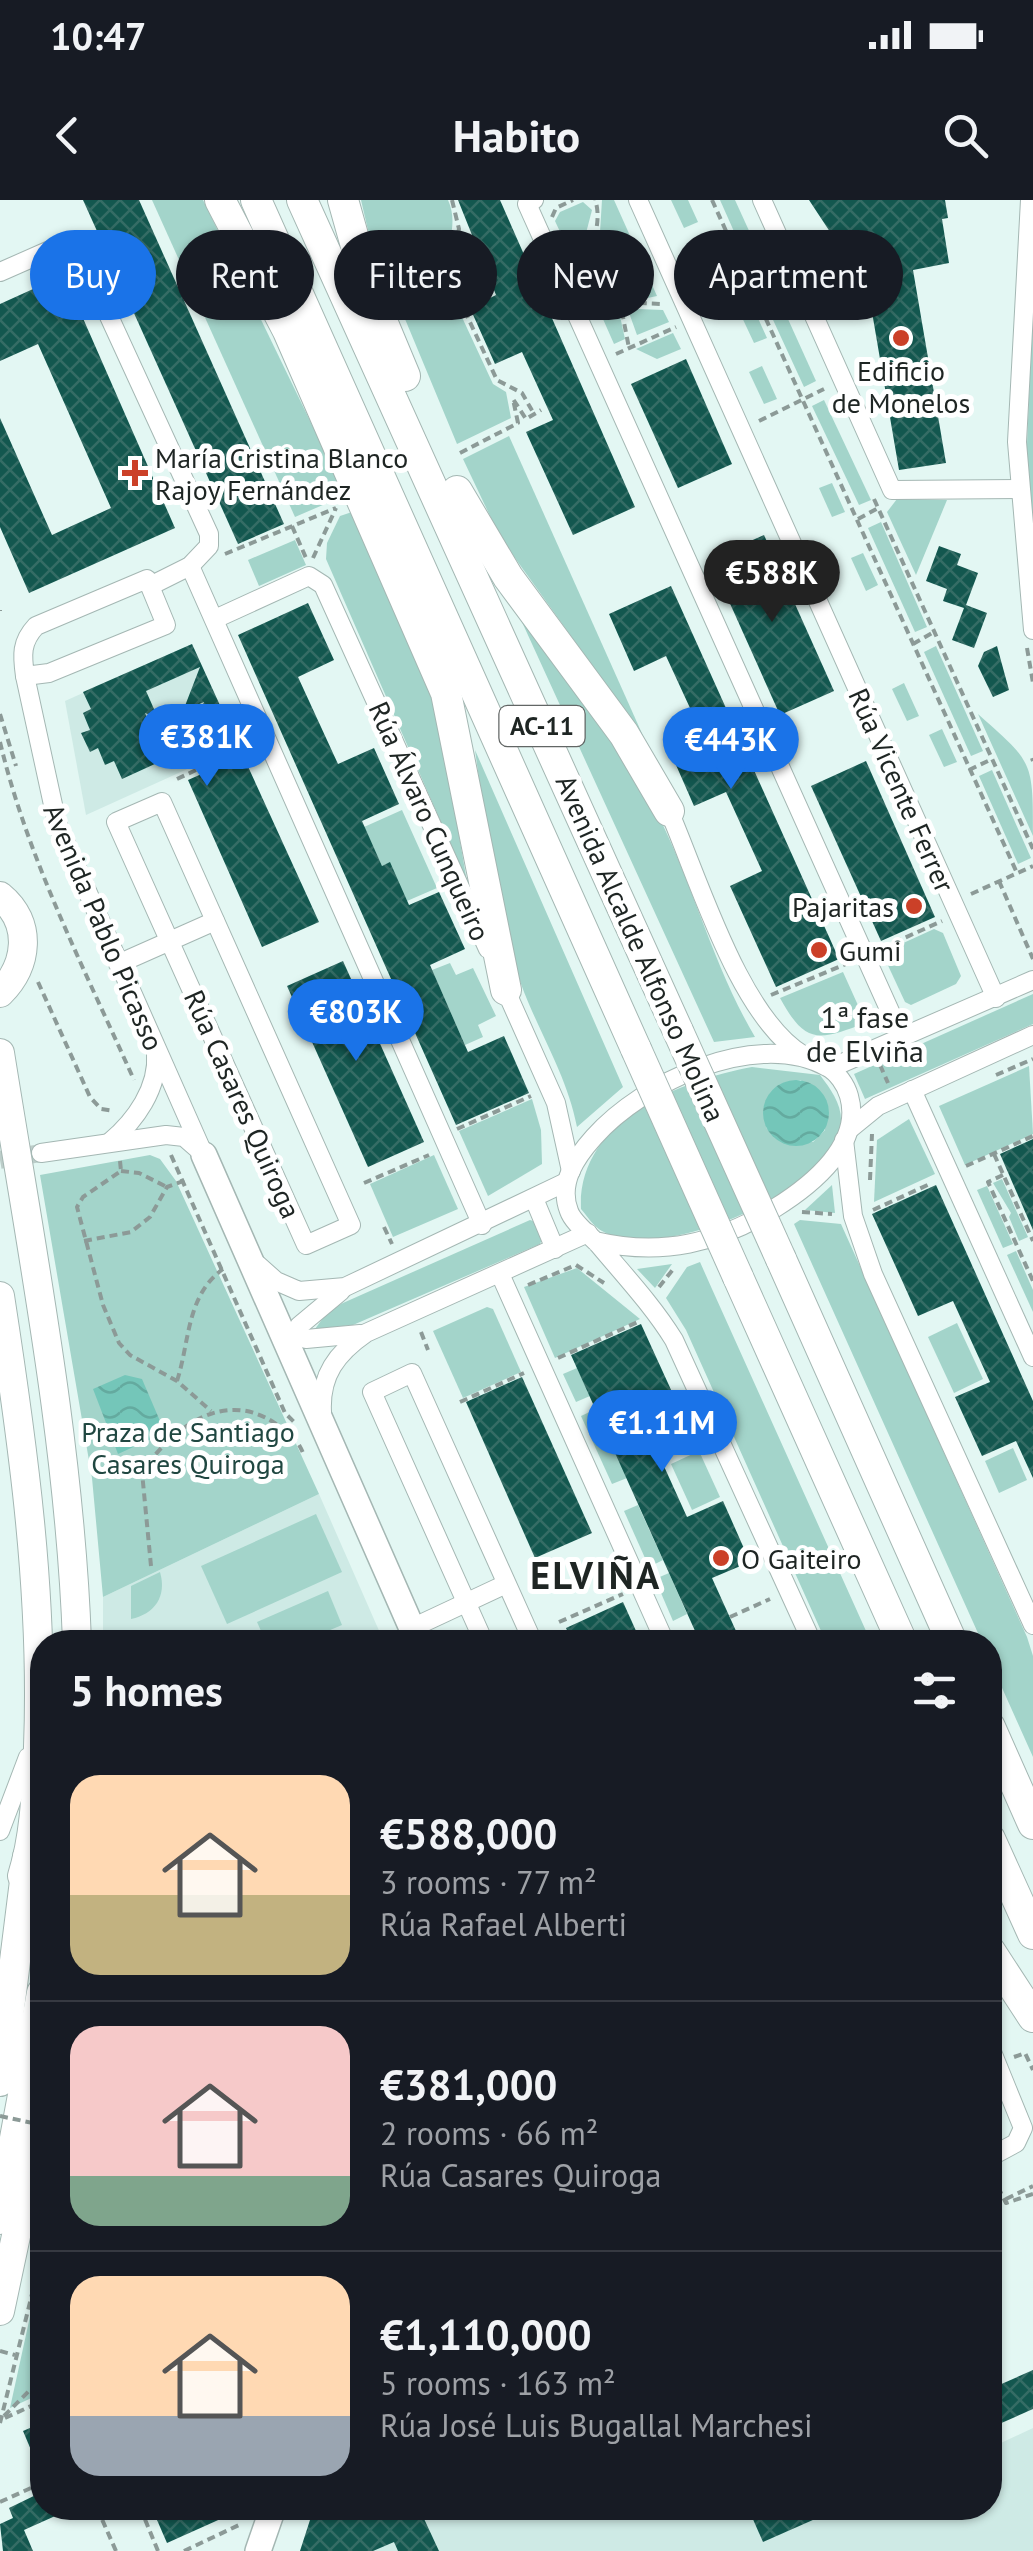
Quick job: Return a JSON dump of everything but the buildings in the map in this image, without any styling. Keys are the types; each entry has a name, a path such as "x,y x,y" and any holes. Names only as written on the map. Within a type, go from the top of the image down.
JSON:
{"highway":[{"path":"220,200 288,331 446,693 506,990"},
{"name":"Avenida Alcalde Alfonso Molina","path":"256,200 897,1630"},
{"name":"Avenida Alcalde Alfonso Molina","path":"302,200 405,421 947,1630"},
{"path":"344,200 368,285 404,375 454,464 508,577 624,734 669,812"},
{"path":"404,375 405,421 454,464"},
{"path":"323,411 365,442 375,527"},
{"path":"1002,1754 1033,1824"},
{"path":"0,2081 28,1857"},
{"path":"1002,1866 1033,1934"},
{"path":"1002,1970 1033,2018"},
{"path":"0,2220 30,2058"}],"main road":[{"path":"0,896 17,916 24,950 20,966 0,993"},
{"path":"0,1053 51,1377 72,1550 75,1630"},
{"path":"0,1296 33,1551 36,1630"},
{"path":"0,1980 28,1857 30,1832"},
{"path":"0,2311 30,2170"}],"street":[{"path":"534,200 527,204 902,1038"},
{"name":"Rúa Vicente Ferrer","path":"638,200 996,998"},
{"path":"762,200 892,490 1018,489"},
{"path":"1030,200 1017,419 1018,489 1033,630"},
{"path":"0,272 50,250 78,251 208,534 209,546 190,566 150,586"},
{"path":"190,566 482,1225"},
{"name":"Rúa Álvaro Cunqueiro","path":"214,619 308,576 323,585 556,1103 568,1177 569,1214 592,1237"},
{"path":"147,579 166,625 49,674 24,676 22,653 26,637 36,626 147,579"},
{"path":"41,758 40,694 49,674"},
{"name":"Avenida Pablo Picasso","path":"24,676 57,823 413,1630"},
{"name":"Rúa Casares Quiroga","path":"162,802 215,921 352,1225 306,1246 116,822 162,802"},
{"path":"669,812 752,1004 777,1036 808,1058 831,1068 846,1088 853,1110 847,1134 853,1216 873,1274 1033,1625"},
{"path":"118,964 215,921"},
{"path":"831,1068 874,1058 902,1038 1033,980"},
{"path":"287,1338 321,1339 366,1332 592,1237 632,1250 674,1249 740,1230 806,1188 847,1134 890,1094 912,1090 1033,1035"},
{"path":"114,1149 146,1098 155,1074 156,1049"},
{"path":"242,1242 263,1272 285,1286 314,1293 345,1287 535,1200 568,1177 610,1119 672,1076 744,1056 808,1058"},
{"path":"912,1090 1033,1357"},
{"name":"Avenida Pablo Picasso","path":"186,1116 184,1137 204,1155"},
{"path":"41,1153 114,1149 166,1135 184,1137"},
{"path":"535,1200 555,1250"},
{"path":"592,1237 674,1340 807,1630"},
{"path":"500,1274 667,1630"},
{"path":"287,1338 345,1287"},
{"path":"328,1442 322,1386 336,1359 366,1332"},
{"path":"478,1630 372,1392 412,1374 527,1630"},
{"path":"423,1630 506,1584"},
{"path":"0,1831 22,1783 30,1752"},
{"path":"1002,2076 1023,2128 1016,2143 1002,2151"},
{"path":"258,2551 269,2520"}],"path":[{"path":"452,200 459,229 448,273 497,380 522,393 534,414"},
{"path":"595,230 599,210 596,200"},
{"path":"712,200 726,230"},
{"path":"654,304 666,304"},
{"path":"624,320 629,348"},
{"path":"767,320 1017,873"},
{"path":"611,357 677,326"},
{"path":"758,421 824,389"},
{"path":"518,423 513,400 526,419"},
{"path":"454,464 542,410"},
{"path":"870,492 1033,850"},
{"path":"858,519 878,509 886,497"},
{"path":"190,566 349,502"},
{"path":"292,526 310,567 336,508"},
{"path":"913,644 934,632"},
{"path":"0,714 16,766"},
{"path":"0,742 9,785 38,861 140,1087"},
{"path":"177,779 252,744"},
{"path":"969,770 992,759"},
{"path":"962,898 1033,866"},
{"path":"999,881 1033,960"},
{"path":"878,950 943,920"},
{"path":"766,997 846,964"},
{"path":"32,974 90,1097 108,1111 127,1110"},
{"path":"874,1058 890,1094"},
{"path":"874,1058 890,1094"},
{"path":"457,1129 533,1094 540,1110"},
{"path":"957,1151 965,1167 1033,1136"},
{"path":"114,1149 121,1170"},
{"path":"364,1184 436,1152"},
{"path":"994,1154 1032,1240 1017,1246"},
{"path":"121,1170 167,1187 189,1179"},
{"path":"121,1170 83,1197 78,1207 102,1306 119,1343 130,1355 177,1381 211,1412"},
{"path":"1003,1175 988,1182 1033,1281"},
{"path":"868,1212 940,1180"},
{"path":"84,1241 132,1232 150,1217 167,1187"},
{"path":"384,1227 392,1244"},
{"path":"177,1381 194,1303 206,1282 228,1266"},
{"path":"554,1360 642,1320"},
{"path":"421,1332 428,1350"},
{"path":"460,1402 525,1373"},
{"path":"151,1566 142,1472 186,1426 211,1412 238,1407 264,1416 297,1439 303,1452"},
{"path":"559,1622 624,1594"},
{"path":"730,1617 770,1599"},
{"path":"1008,2060 1025,2053 1033,2070"},
{"path":"0,2116 30,2122"},
{"path":"1004,2199 1033,2186"},
{"path":"1002,2195 1006,2204 1033,2194"},
{"path":"0,2421 30,2302"},
{"path":"0,2351 17,2356"},
{"path":"0,2421 30,2390"},
{"path":"0,2421 30,2407"},
{"path":"0,2502 30,2488"},
{"path":"102,2520 116,2551"},
{"path":"146,2520 158,2551"},
{"path":"184,2551 240,2525"}],"shaded area":[{"path":"192,644 230,730 216,756 86,815 65,701"},
{"path":"319,1494 379,1630 103,1630 103,1597"},
{"path":"1033,2428 1033,2551 300,2551 310,2520 1002,2520 1002,2442"}],"green space":[{"path":"152,200 203,200 218,230 176,230 176,253"},
{"path":"361,200 448,200 451,209 452,230 368,230"},
{"path":"602,200 614,200 627,230 600,230"},
{"path":"671,200 688,200 698,222 684,228"},
{"path":"720,200 735,200 749,230 733,230"},
{"path":"583,202 592,210 587,230 559,230 555,221 560,212"},
{"path":"1033,303 1033,575 1025,491"},
{"path":"654,310 663,310 669,322 637,335 632,320 654,320"},
{"path":"206,320 261,320 346,495 295,517"},
{"path":"405,320 463,320 493,384 506,392 511,418 457,444"},
{"path":"603,320 621,320 625,339 614,344"},
{"path":"743,320 759,320 767,338 754,343"},
{"path":"773,320 788,320 816,381 804,387"},
{"path":"673,333 681,349 657,359 636,349"},
{"path":"762,366 777,399 764,404 749,372"},
{"path":"824,400 871,500 859,505 812,406"},
{"path":"509,436 644,738 500,537 463,459"},
{"path":"832,483 845,512 832,517 819,488"},
{"path":"897,499 947,500 916,575 887,512"},
{"path":"352,512 434,689 467,882 326,559 327,543 340,516"},
{"path":"881,522 927,627 915,632 868,528"},
{"path":"295,540 306,565 259,586 248,560"},
{"path":"863,553 878,585 866,591 851,558"},
{"path":"511,598 588,702 642,784 670,841 727,982 755,1037 714,1042"},
{"path":"936,646 983,751 971,756 924,652"},
{"path":"904,683 919,716 907,721 892,689"},
{"path":"978,714 1010,743 1026,765 1032,792 1033,836"},
{"path":"942,729 957,762 944,767 929,735"},
{"path":"475,750 623,1087 577,1127 567,1090 528,1002 504,927"},
{"path":"992,770 1031,858 1018,864 979,776"},
{"path":"402,810 437,888 407,901 389,863 382,866 364,827"},
{"path":"934,929 943,933 961,976 956,984 911,1005 905,1002 885,959 888,950"},
{"path":"450,963 456,975 473,968 496,1016 478,1025 483,1037 465,1045 432,970"},
{"path":"843,972 866,1023 825,1035 806,1031 780,998"},
{"path":"1033,994 1033,1024 865,1099 854,1074"},
{"path":"1029,1066 1033,1134 965,1165 939,1106"},
{"path":"752,1067 820,1075 841,1114 840,1130 828,1154 773,1199 698,1231 628,1239 593,1224 581,1209 584,1178 596,1152 614,1129 665,1095","holes":["801,1080 825,1130 813,1142 767,1129 766,1109 783,1083"]},
{"path":"532,1099 541,1130 542,1164 488,1196 459,1131"},
{"path":"909,1119 935,1174 874,1202 877,1140"},
{"name":"Praza de Santiago Casares Quiroga","path":"150,1155 160,1159 176,1181 319,1494 103,1597 92,1478 40,1175"},
{"path":"434,1155 458,1209 393,1237 370,1184"},
{"path":"1002,1179 1028,1237 1019,1241 1009,1217 1011,1213 993,1183"},
{"path":"832,1185 835,1213 805,1210"},
{"path":"987,1186 1013,1244 1003,1248 977,1190"},
{"path":"530,1220 539,1223 544,1235 540,1244 353,1325 315,1329 328,1311 343,1303"},
{"path":"800,1220 841,1224 1027,1637 1033,1656 1033,1757 1002,1688 1002,1630 977,1630 794,1224"},
{"path":"1016,1251 1033,1290 1033,1312 1007,1255"},
{"path":"700,1262 866,1630 821,1630 686,1330 666,1298 687,1267"},
{"path":"672,1264 655,1288 637,1269"},
{"path":"577,1268 640,1319 555,1358 524,1287"},
{"path":"487,1307 493,1309 521,1372 463,1398 433,1331"},
{"path":"957,1323 983,1379 954,1393 928,1337"},
{"path":"577,1368 590,1396 576,1402 563,1374"},
{"path":"596,1409 627,1478 612,1484 581,1416"},
{"path":"1013,1448 1027,1480 999,1493 985,1461"},
{"path":"699,1451 720,1497 692,1510 671,1464"},
{"path":"638,1505 663,1560 649,1567 624,1511"},
{"path":"316,1514 342,1572 227,1624 201,1566"},
{"path":"160,1572 162,1589 157,1603 147,1613 131,1619 131,1586"},
{"path":"669,1573 687,1614 673,1621 655,1579"},
{"path":"328,1591 342,1625 330,1630 261,1630 257,1622"},
{"path":"30,2316 30,2399 10,2408"}],"water":[{"path":"796,1080 809,1082 819,1090 827,1100 827,1126 819,1136 809,1144 796,1146 783,1144 773,1136 765,1126 763,1113 765,1100 773,1090 783,1082"},
{"path":"125,1375 142,1379 160,1421 153,1438 118,1454 93,1389"}],"tunnel":[{"path":"0,1160 41,1153"}],"place":[{"name":"Edificio de Monelos","path":"901,338"},
{"name":"María Cristina Blanco Rajoy Fernández","path":"135,473"},
{"name":"Pajaritas","path":"914,906"},
{"name":"Gumi","path":"819,950"},
{"name":"O Gaiteiro","path":"721,1558"}],"district":[{"name":"1ª fase de Elviña","path":"865,1033"},
{"name":"ELVIÑA","path":"596,1574"}]}
